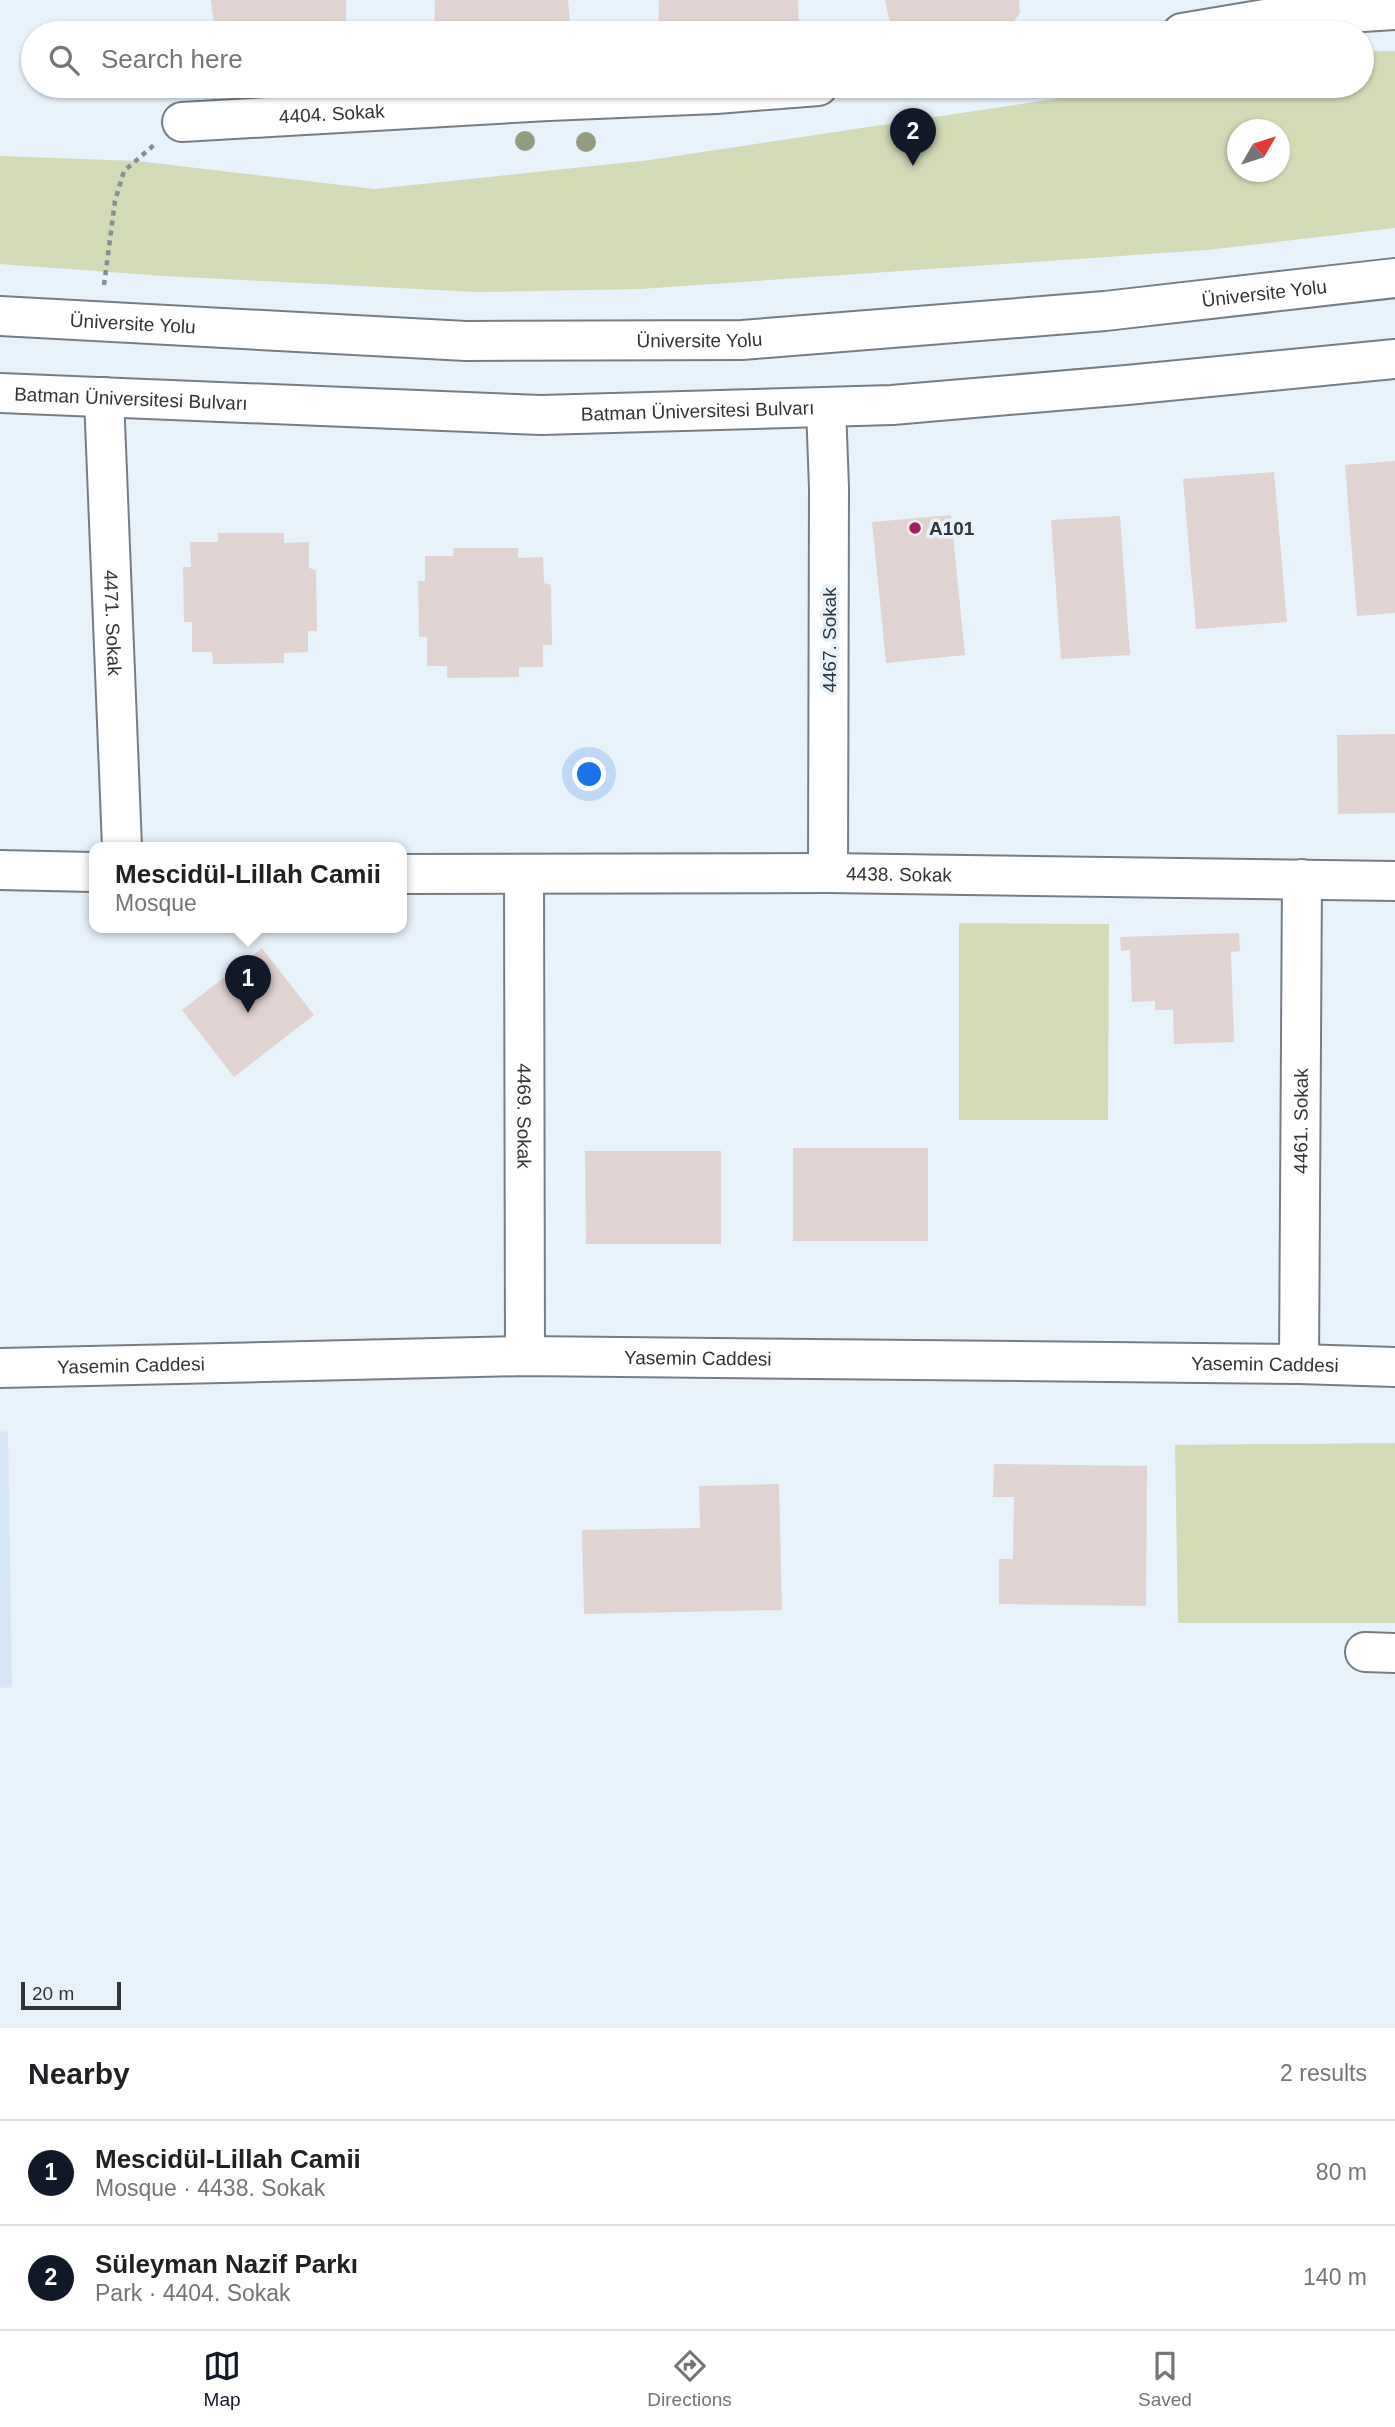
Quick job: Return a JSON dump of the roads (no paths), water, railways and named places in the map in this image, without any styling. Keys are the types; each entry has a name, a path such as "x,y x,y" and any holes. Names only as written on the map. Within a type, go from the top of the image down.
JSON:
{"street":[{"path":"1258,21 1395,10"},
{"name":"4404. Sokak","path":"182,122 613,98"},
{"name":"Üniversite Yolu","path":"0,316 466,341 742,340 1105,311 1395,278"},
{"name":"Batman Üniversitesi Bulvarı","path":"0,393 541,415 892,405 1126,386 1395,359"},
{"name":"4471. Sokak","path":"104,397 122,842"},
{"name":"4467. Sokak","path":"826,407 829,488 828,873"},
{"path":"0,870 89,872"},
{"name":"4438. Sokak","path":"407,874 828,873 1395,881"},
{"name":"4469. Sokak","path":"524,874 525,1356"},
{"name":"4461. Sokak","path":"1299,1364 1302,879"},
{"name":"Yasemin Caddesi","path":"0,1368 525,1356 1395,1367"}],"place":[{"name":"Süleyman Nazif Parkı","path":"913,166"},
{"name":"A101","path":"915,528"},
{"name":"Mescidül-Lillah Camii","path":"248,1013"}]}
